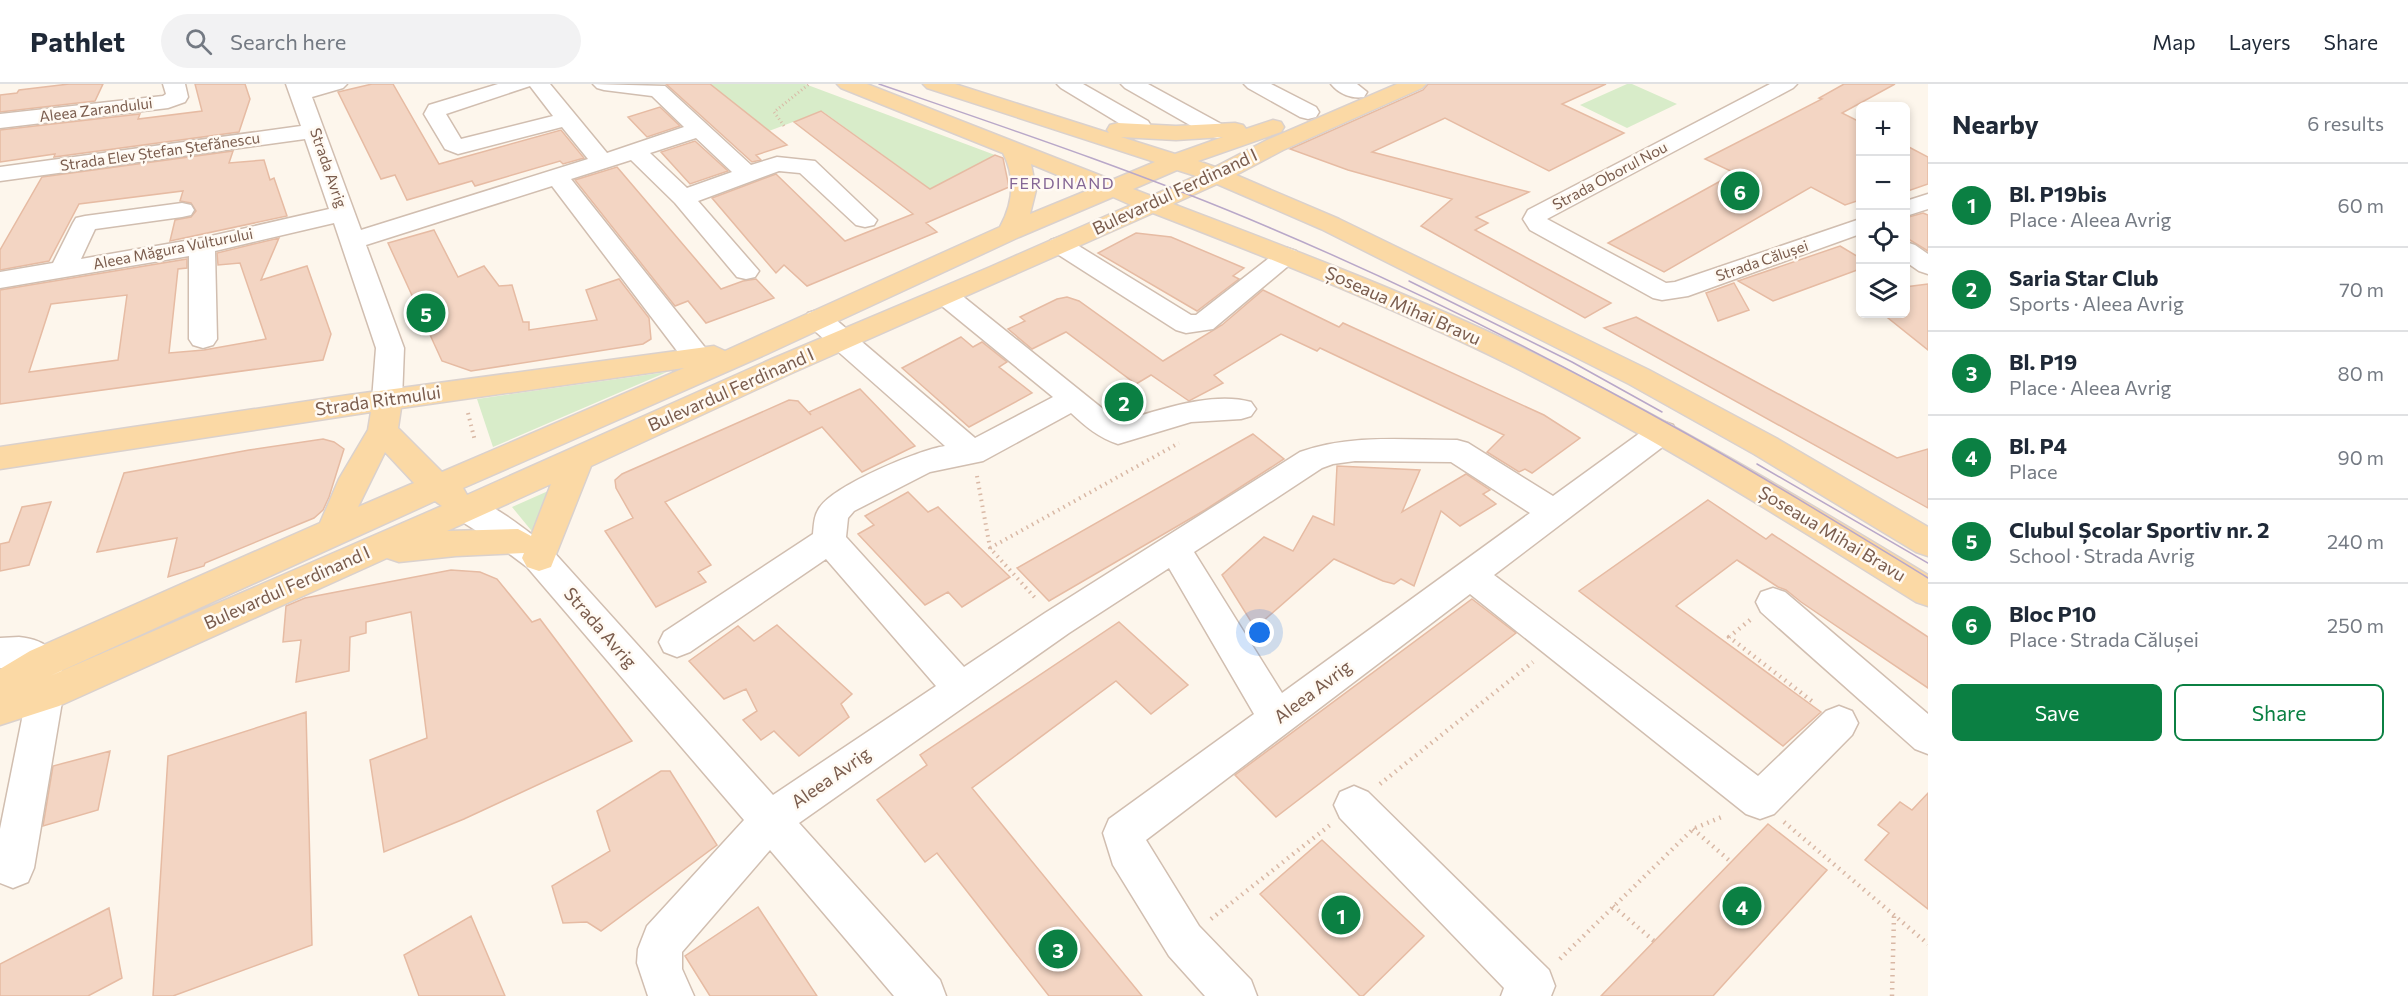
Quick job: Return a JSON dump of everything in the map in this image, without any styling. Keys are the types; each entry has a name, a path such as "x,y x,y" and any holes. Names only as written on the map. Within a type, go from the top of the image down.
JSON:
{"main road":[{"name":"Șoseaua Mihai Bravu","path":"848,84 1287,256 1430,316 1532,364 1662,432 1928,592"},
{"path":"934,84 1178,161 1217,175 1330,224 1639,377 1765,446 1928,543"},
{"name":"Bulevardul Ferdinand I","path":"0,709 44,679 334,531 756,348 1010,232 1178,161 1273,136 1317,117 1415,84"},
{"name":"Bulevardul Ferdinand I","path":"1317,117 1357,86"},
{"path":"1060,125 1147,132 1217,131 1273,136 1278,173 1297,202 1330,224"},
{"name":"Bulevardul Ferdinand I","path":"0,688 44,679 367,552 1217,175 1273,136"},
{"path":"1010,232 1020,215 1024,200 1022,170 1011,147"},
{"name":"Strada Ritmului","path":"0,458 756,348"},
{"name":"Strada Avrig","path":"387,400 383,431 438,486 467,508"},
{"path":"334,531 350,486 364,459 383,431"},
{"path":"367,552 456,543 529,550 561,498 579,459"}],"street":[{"name":"Aleea Zarandului","path":"0,121 168,102 177,97 174,84"},
{"name":"Strada Avrig","path":"336,84 299,89 390,348 387,400"},
{"path":"520,84 445,106 437,110 435,114 453,144 458,147 568,118"},
{"path":"1068,84 1140,126"},
{"path":"1132,84 1217,131"},
{"path":"1255,84 1317,117"},
{"name":"Strada Oborul Nou","path":"1662,292 1539,225 1535,219 1537,215 1786,84"},
{"path":"602,162 568,118 574,88 658,90 748,175"},
{"path":"353,241 557,177 699,129"},
{"name":"Strada Elev Ștefan Ștefănescu","path":"2,178 315,131"},
{"path":"635,151 683,198 746,271"},
{"path":"683,198 777,164 807,166 865,220"},
{"path":"557,177 697,357"},
{"path":"1910,207 1928,201"},
{"path":"63,270 85,223 182,210"},
{"name":"Aleea Măgura Vulturului","path":"0,280 202,246 344,213"},
{"name":"Strada Călușei","path":"1662,292 1679,290 1856,227"},
{"path":"1060,245 1186,324 1203,323 1287,256"},
{"path":"202,246 203,339"},
{"path":"1910,253 1928,266"},
{"path":"946,296 1097,420 1118,433 1191,412 1241,409"},
{"path":"818,319 972,453"},
{"path":"960,688 829,540 832,514 843,502 919,464 972,453 1074,399"},
{"name":"Aleea Avrig","path":"1235,996 1184,941 1128,851 1123,833 1662,432"},
{"name":"Aleea Avrig","path":"672,996 660,974 658,956 662,940 770,820 960,688 1311,460 1330,453 1355,450 1457,450 1556,513"},
{"name":"Strada Avrig","path":"467,508 529,550 924,996"},
{"path":"677,642 829,540"},
{"path":"1175,549 1277,719"},
{"path":"1470,575 1760,801 1839,723"},
{"path":"1773,602 1928,737"},
{"path":"0,653 24,652 38,656 44,679 13,868"},
{"path":"1354,805 1528,991"}],"path":[{"path":"784,126 774,112 809,84"},
{"path":"461,390 483,466"},
{"path":"990,548 1189,438"},
{"path":"972,453 990,548 1058,623"},
{"path":"1773,602 1729,637 1839,723"},
{"path":"1528,991 1693,829 1760,801 1928,944"},
{"path":"1693,829 1731,862"},
{"path":"1613,906 1654,941"},
{"path":"1892,996 1894,915"}],"green space":[{"path":"710,84 805,84 995,155 959,174 1004,189 958,209 822,111 769,131"},
{"path":"1627,84 1632,84 1677,104 1627,128 1580,105"},
{"path":"667,372 493,447 477,399"},
{"path":"555,488 535,535 512,507"}],"building":[{"path":"69,84 103,84 95,101 0,112 0,95 17,93 19,90"},
{"path":"195,84 245,84 250,99 239,132 0,162 0,130 140,114 138,119 202,111"},
{"path":"372,84 393,84 439,164 561,130 584,158 563,164 560,161 475,186 472,181 407,200 395,175 381,179 338,92"},
{"path":"666,84 710,84 787,145 756,155 761,160 752,162"},
{"path":"1428,84 1606,84 1562,104 1624,133 1549,171 1445,118 1372,152 1529,192 1476,217 1488,223 1475,230 1611,303 1585,318 1421,226 1452,199 1348,170 1290,149 1423,90"},
{"path":"1844,84 1895,84 1862,102 1856,102 1856,105 1842,113 1856,120 1856,201 1845,205 1811,187 1664,272 1608,243 1735,173 1705,159 1822,99 1819,98"},
{"path":"660,107 680,126 647,137 628,117"},
{"path":"821,111 930,189 995,155 1003,158 1009,187 926,223 937,232 807,286 784,265 776,273 712,198 776,174 845,241 913,214 794,122"},
{"path":"695,141 728,171 690,184 661,152"},
{"path":"1910,148 1928,157 1928,184 1910,190"},
{"path":"233,151 229,163 264,160 270,180 274,178 287,216 170,241 175,220 191,217 196,211 191,203 180,201 183,191 79,204 49,261 0,270 0,250 42,177"},
{"path":"617,167 721,289 756,279 774,298 706,323 688,301 675,306 575,180"},
{"path":"1923,213 1928,215 1928,251 1910,240 1910,217"},
{"path":"434,230 458,277 484,266 499,286 512,285 523,322 529,322 529,330 597,320 586,290 619,279 649,318 651,339 643,344 471,371 442,361 388,243"},
{"path":"1136,233 1171,237 1244,268 1233,276 1239,279 1197,311 1098,253"},
{"path":"279,238 261,280 307,266 331,334 323,360 0,404 0,290 187,259 187,268 178,269 169,353 204,350 266,339 240,263 218,265 217,253","holes":["127,295 118,360 29,372 51,304"]},
{"path":"1840,246 1856,256 1856,270 1773,301 1738,281"},
{"path":"1734,283 1749,310 1718,321 1706,293"},
{"path":"1928,284 1928,350 1888,318 1910,318 1910,286"},
{"path":"1263,290 1339,327 1343,323 1544,415 1580,438 1532,473 1525,469 1519,472 1487,452 1504,435 1320,348 1317,351 1281,334 1214,375 1223,383 1189,401 1151,375 1136,384 1066,332 1032,349 1008,329 1025,321 1020,317 1057,299 1067,297 1079,301 1163,361 1222,325"},
{"path":"1636,317 1897,458 1928,449 1928,508 1604,328"},
{"path":"961,337 973,347 982,342 1007,362 999,367 1032,393 969,427 902,368"},
{"path":"860,389 915,446 862,472 822,427 665,502 711,565 698,572 706,582 656,607 605,531 633,518 616,488 615,480 622,474 789,400 798,401 811,415 809,412"},
{"path":"1253,434 1284,459 1205,510 1049,601 1017,568"},
{"path":"323,439 334,442 344,449 329,497 323,510 314,518 205,563 204,566 168,577 177,538 97,552 124,473"},
{"path":"1337,466 1420,470 1402,512 1466,474 1490,490 1483,494 1496,504 1460,526 1441,511 1414,586 1401,579 1394,584 1383,581 1334,559 1255,628 1222,575 1264,537 1293,551 1313,516 1334,525"},
{"path":"908,492 928,512 938,507 1010,577 962,607 948,592 925,605 858,534 874,525 865,516"},
{"path":"1708,500 1766,539 1772,534 1928,637 1928,688 1786,590 1737,560 1676,606 1821,712 1783,746 1579,591"},
{"path":"51,502 29,565 0,571 0,544 9,542 22,507"},
{"path":"451,570 480,572 497,579 532,622 540,619 632,741 464,819 384,852 370,760 427,738 411,612 366,622 366,633 350,637 349,671 296,682 301,640 283,642 286,606 305,598"},
{"path":"1472,599 1516,633 1276,817 1235,775"},
{"path":"1119,622 1188,685 1151,714 1116,681 972,788 1142,996 1049,996 937,853 925,862 877,800 927,765 920,755"},
{"path":"777,625 852,694 841,704 849,717 799,756 774,731 761,740 743,720 757,711 746,689 724,699 689,661 738,626 754,641"},
{"path":"306,712 312,945 173,996 153,996 168,756"},
{"path":"110,751 98,810 43,826 53,766"},
{"path":"661,771 670,771 717,845 601,931 587,922 563,923 552,886 610,851 597,811"},
{"path":"1928,793 1928,909 1865,860 1889,833 1878,825 1900,802 1912,810"},
{"path":"1768,824 1827,870 1713,996 1601,996"},
{"path":"1322,840 1424,936 1363,996 1360,996 1260,894"},
{"path":"758,907 817,996 710,996 685,956"},
{"path":"109,908 122,978 88,996 0,996 0,964"},
{"path":"471,916 505,996 419,996 404,955"}],"tram line":[{"path":"879,84 1172,188 1322,250 1428,299 1585,378 1687,434 1928,578"},
{"path":"1409,281 1572,362 1662,412"},
{"path":"1757,464 1928,563"}],"place":[{"name":"Bloc P10","path":"1740,191"},
{"name":"Clubul Școlar Sportiv nr. 2","path":"426,313"},
{"name":"Saria Star Club","path":"1124,402"},
{"name":"Bl. P4","path":"1742,906"},
{"name":"Bl. P19bis","path":"1341,915"},
{"name":"Bl. P19","path":"1058,949"}],"district":[{"name":"FERDINAND","path":"1062,183"}]}
